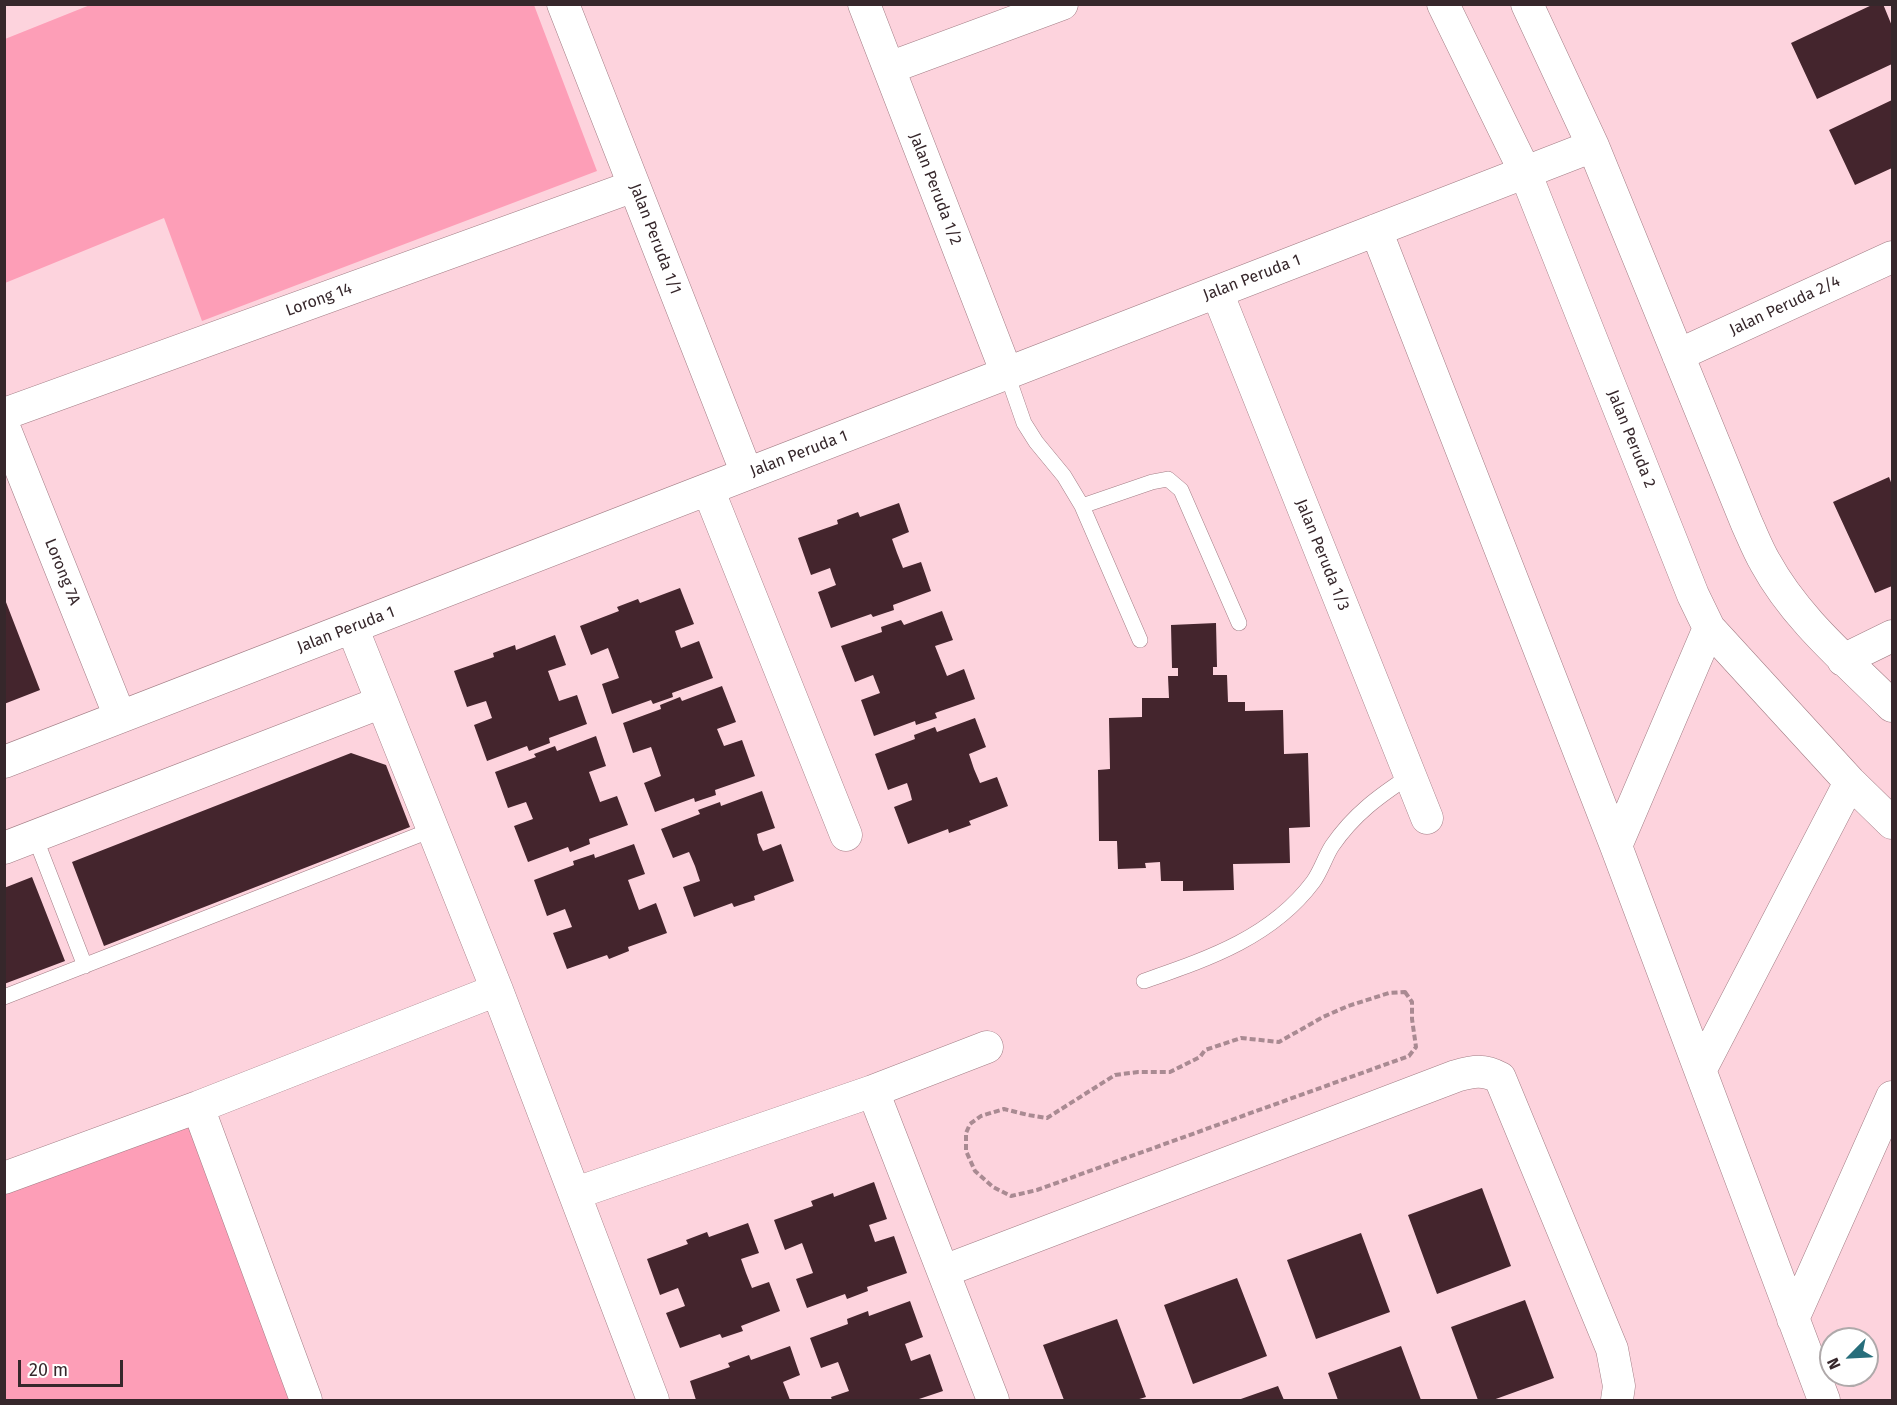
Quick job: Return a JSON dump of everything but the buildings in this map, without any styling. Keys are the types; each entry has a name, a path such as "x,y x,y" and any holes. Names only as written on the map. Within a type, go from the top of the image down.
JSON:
{"street":[{"name":"Jalan Peruda 1/1","path":"563,4 747,474"},
{"name":"Jalan Peruda 1/2","path":"864,4 1007,374"},
{"path":"889,68 1062,4"},
{"name":"Jalan Peruda 2","path":"1443,4 1525,172 1688,584 1709,628 1850,782 1893,823"},
{"path":"1527,4 1593,146 1765,562 1785,594 1843,660 1893,706"},
{"name":"Jalan Peruda 1","path":"4,762 1593,146"},
{"name":"Lorong 14","path":"4,414 634,186"},
{"path":"1376,230 1616,846 1824,1401"},
{"name":"Jalan Peruda 2/4","path":"1678,355 1893,257"},
{"name":"Jalan Peruda 1/3","path":"1217,292 1427,818"},
{"name":"Lorong 7A","path":"4,428 120,717"},
{"path":"708,489 846,836"},
{"path":"352,627 497,990 653,1401"},
{"path":"1616,846 1709,628"},
{"path":"1843,660 1893,636"},
{"path":"4,848 382,702"},
{"path":"1701,1069 1850,782"},
{"path":"4,1178 198,1107 497,990"},
{"path":"576,1194 873,1091 987,1047"},
{"path":"944,1271 1456,1076 1473,1071 1490,1072 1500,1078 1612,1349 1619,1386 1617,1401"},
{"path":"873,1091 993,1401"},
{"path":"1793,1319 1893,1096"},
{"path":"198,1107 306,1401"}],"lane":[{"path":"1007,374 1024,423 1036,442 1064,476 1082,506 1140,640"},
{"path":"1082,506 1152,482 1168,479 1181,490 1239,623"},
{"path":"1144,981 1214,956 1246,940 1280,917 1313,882 1331,848 1349,822 1372,801 1411,776"},
{"path":"4,997 434,829"},
{"path":"35,837 85,966"}],"path":[{"path":"1406,992 1412,1002 1416,1047 1409,1056 1037,1190 1011,1196 993,1187 975,1171 966,1151 966,1133 970,1124 981,1116 1004,1109 1028,1116 1047,1118 1115,1076 1138,1072 1170,1072 1200,1057 1205,1050 1240,1038 1279,1042 1323,1017 1389,993 1406,992"}],"shaded area":[{"path":"90,5 534,5 597,171 202,321 164,218 5,283 5,39"},
{"path":"194,1125 296,1400 5,1400 5,1193"}]}
